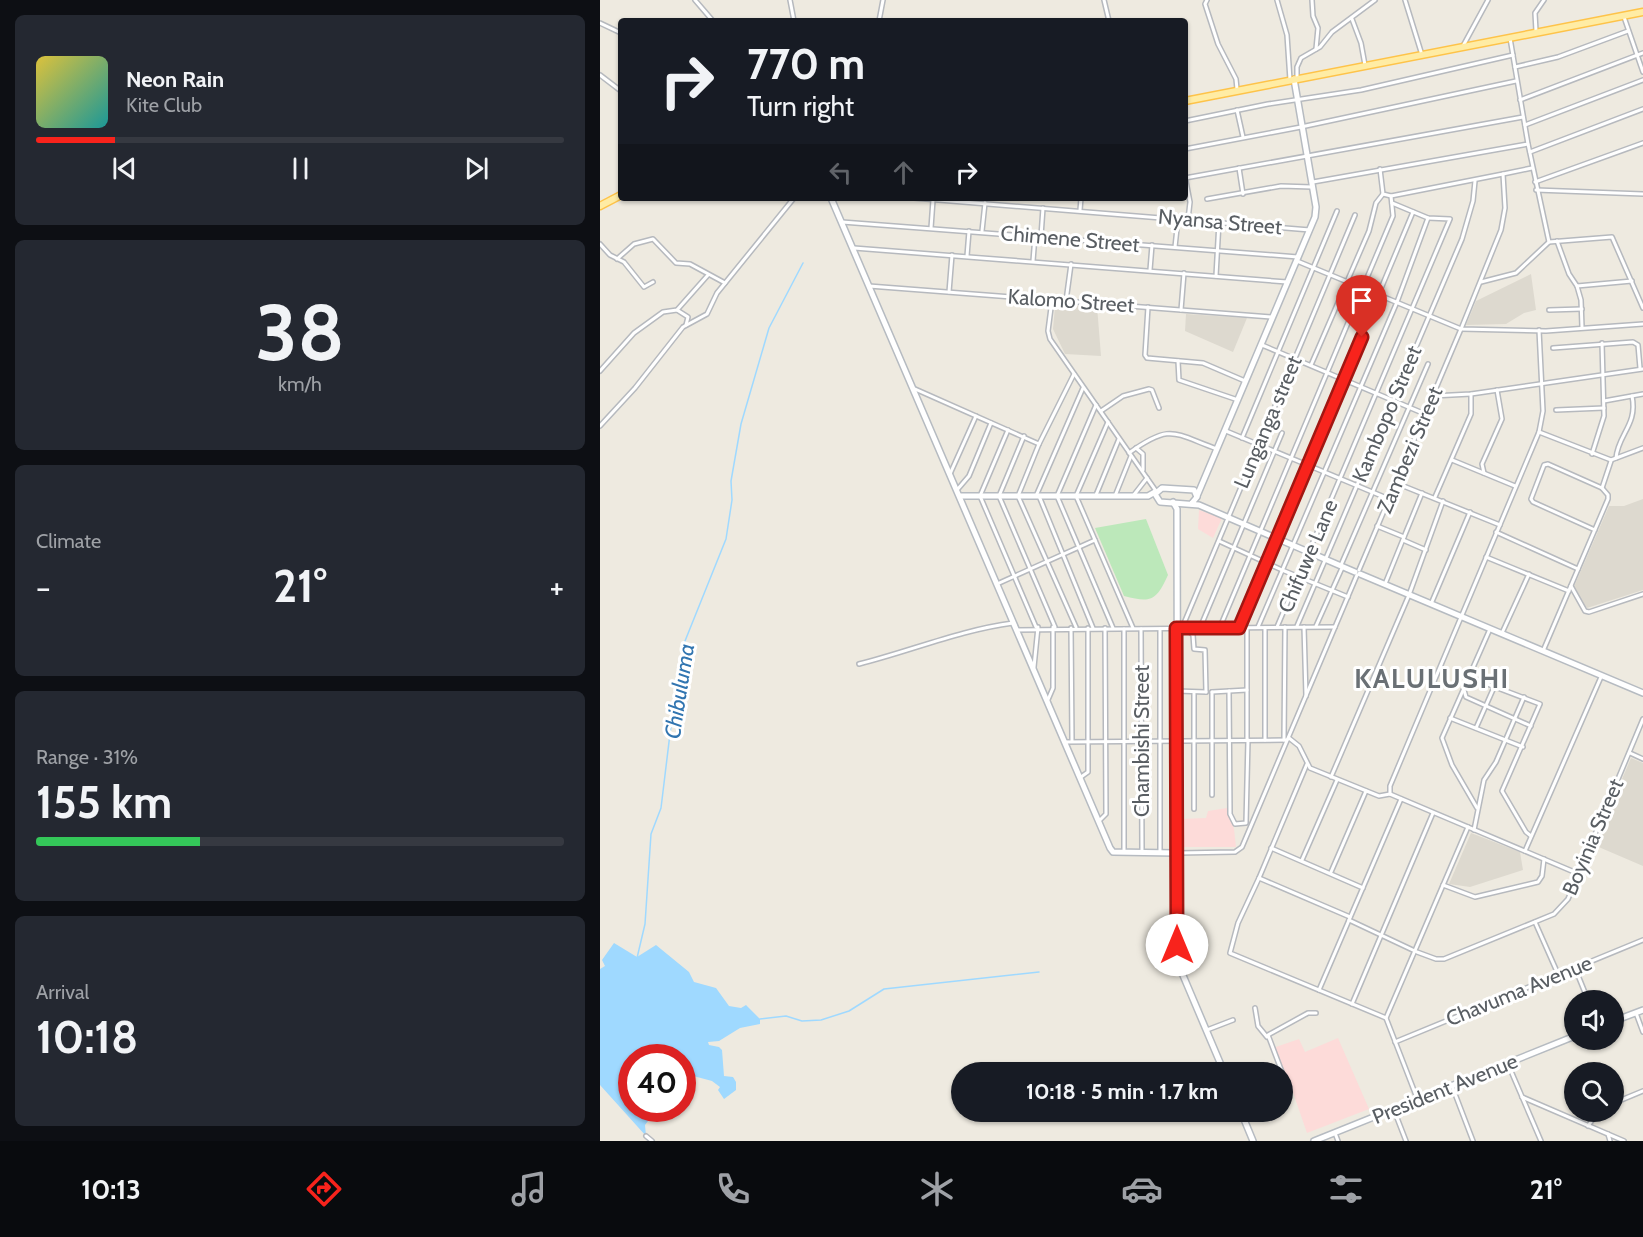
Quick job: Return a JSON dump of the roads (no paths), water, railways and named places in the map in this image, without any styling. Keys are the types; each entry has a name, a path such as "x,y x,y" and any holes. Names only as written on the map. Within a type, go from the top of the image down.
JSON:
{"main road":[{"path":"1188,100 1643,12"},
{"path":"600,206 618,197"}],"street":[{"path":"695,0 710,18"},
{"path":"790,0 793,18"},
{"path":"880,18 884,0"},
{"path":"1104,0 1108,18"},
{"path":"1207,0 1205,4 1213,30 1236,79 1237,91"},
{"path":"1148,495 1156,500 1182,503 1196,499 1311,230 1316,212 1287,35 1277,0"},
{"path":"1312,0 1313,16 1318,28 1316,49"},
{"path":"1294,79 1298,61 1304,54 1316,49 1334,31 1375,0"},
{"path":"1405,0 1422,55"},
{"path":"1462,46 1488,0"},
{"path":"1536,33 1535,13 1544,0"},
{"path":"1624,16 1643,72"},
{"path":"1352,19 1361,43 1365,65"},
{"path":"600,22 618,31"},
{"path":"1515,67 1550,60 1628,31"},
{"path":"1510,38 1536,190 1549,242"},
{"path":"1520,100 1643,52"},
{"path":"1188,120 1361,90 1513,55"},
{"path":"600,75 618,89"},
{"path":"1525,125 1643,80"},
{"path":"1188,148 1516,81"},
{"path":"1530,152 1643,109"},
{"path":"1237,110 1244,138"},
{"path":"1188,176 1523,117"},
{"path":"1535,182 1643,143"},
{"path":"1207,200 1281,186 1312,185 1380,169 1528,144"},
{"path":"1239,168 1243,194"},
{"path":"1383,194 1391,196 1533,168"},
{"path":"1311,365 1375,215 1376,203 1383,194 1380,169"},
{"name":"Zambezi Street","path":"1176,853 1237,852 1250,829 1481,282 1501,230 1505,208 1503,174"},
{"name":"Kambopo Street","path":"1297,627 1461,239 1473,201 1475,181"},
{"path":"1536,190 1643,194"},
{"path":"1188,192 1190,202 1188,220"},
{"path":"1220,627 1393,216 1391,196"},
{"path":"600,426 635,388 686,325 707,314 725,284 792,201"},
{"path":"832,201 1110,848 1113,852 1124,853 1176,853"},
{"path":"931,228 933,201"},
{"path":"982,232 986,201"},
{"name":"Nyansa Street","path":"986,201 1043,208 1311,230"},
{"path":"1080,210 1081,201"},
{"path":"1258,627 1397,302 1428,218 1392,202"},
{"path":"1041,236 1043,208"},
{"path":"1242,438 1338,211"},
{"path":"1239,628 1413,212"},
{"name":"Lunganga street","path":"1181,628 1355,215"},
{"name":"Chifuwe Lane","path":"1278,627 1449,219 1428,218"},
{"path":"1175,247 1178,219"},
{"name":"Chimene Street","path":"842,222 1041,236 1298,259"},
{"path":"1216,276 1219,222"},
{"path":"967,256 969,231"},
{"path":"1033,261 1035,236"},
{"path":"1481,282 1516,273 1549,242 1612,237 1643,308"},
{"path":"616,259 634,244 653,239 676,263 690,264 725,284"},
{"path":"1557,241 1569,274 1577,286 1582,309 1582,327"},
{"path":"600,243 616,259 624,262 644,287 653,282"},
{"path":"1150,270 1152,246"},
{"path":"852,248 1288,282"},
{"path":"949,292 951,255"},
{"path":"1298,259 1330,275 1461,329 1539,330 1643,324"},
{"path":"1066,301 1071,264"},
{"path":"1181,310 1184,273"},
{"path":"600,371 644,325 665,311 677,309 708,275"},
{"path":"1577,286 1632,281"},
{"name":"Kalomo Street","path":"869,286 1273,317"},
{"path":"1052,300 1048,331 1050,339 1147,478 1156,492 1156,500"},
{"path":"1148,307 1145,357 1203,363 1246,381"},
{"path":"677,309 688,317 686,325"},
{"path":"1549,310 1582,309"},
{"path":"1390,794 1390,786 1539,432 1543,411 1543,383 1539,330"},
{"path":"1592,454 1604,419 1602,344"},
{"path":"1432,396 1471,394 1641,369 1636,344 1553,348"},
{"path":"1262,345 1425,414"},
{"path":"1178,361 1179,380 1238,400"},
{"path":"600,362 605,365"},
{"path":"1316,626 1428,364"},
{"path":"1074,374 1018,496 1076,628"},
{"path":"913,388 1040,444"},
{"path":"1080,777 1088,774 1091,628 1038,496 1083,388"},
{"path":"1101,411 1123,396 1149,388 1159,408"},
{"path":"1484,473 1482,464 1502,419 1497,390"},
{"path":"1435,497 1471,414 1471,394"},
{"path":"1604,401 1643,394"},
{"path":"1616,458 1618,446 1633,417 1632,396"},
{"path":"1096,405 1057,496 1113,628"},
{"path":"1556,410 1604,408"},
{"path":"950,474 976,416"},
{"path":"1108,422 1076,496 1132,628"},
{"path":"957,490 969,476 991,423"},
{"path":"1008,430 980,496 1037,628 1038,657 1033,670"},
{"path":"1226,431 1389,499"},
{"path":"1539,432 1611,460 1643,448"},
{"path":"1115,496 1130,455 1151,437 1175,433 1218,449"},
{"path":"1200,628 1282,433"},
{"path":"1024,436 999,496 1054,627 1053,688 1047,702"},
{"path":"1095,496 1119,439"},
{"path":"1136,448 1143,454 1143,472"},
{"path":"1452,460 1515,486"},
{"path":"1602,488 1611,460"},
{"path":"1543,651 1595,530 1608,496 1608,492 1602,488 1548,464 1544,465 1531,499 1595,530"},
{"path":"1133,495 1147,478"},
{"path":"1396,483 1500,525"},
{"path":"960,496 1148,495 1162,488 1196,499 1228,517 1292,545 1643,693"},
{"path":"1384,584 1422,493"},
{"path":"1331,777 1409,595 1443,501"},
{"path":"1173,502 1177,509 1181,628 1176,691 1179,966 1220,1062"},
{"path":"1177,509 1182,503"},
{"path":"1431,604 1470,512"},
{"path":"1377,526 1426,550"},
{"path":"1497,532 1578,568"},
{"path":"997,584 1095,540"},
{"path":"1219,541 1348,597"},
{"path":"1486,557 1569,591"},
{"path":"1502,634 1529,574"},
{"path":"1571,586 1586,611 1589,612 1643,594"},
{"path":"859,664 906,651 933,640 991,625 1013,623"},
{"path":"1016,630 1054,627 1124,629 1335,627"},
{"path":"1285,627 1286,740"},
{"path":"1304,627 1306,697"},
{"path":"1071,628 1072,741"},
{"path":"1099,821 1106,814 1105,628"},
{"path":"1181,628 1193,635 1194,649 1205,651 1206,692"},
{"path":"1245,825 1248,740 1247,628"},
{"path":"1265,628 1265,740"},
{"path":"1124,629 1124,853"},
{"name":"Chambishi Street","path":"1142,629 1142,853"},
{"path":"1160,629 1160,853"},
{"path":"1477,808 1468,796 1442,739 1490,629"},
{"path":"1473,666 1476,677"},
{"path":"1525,851 1601,676"},
{"path":"1469,677 1476,677 1540,704 1502,791 1531,836"},
{"path":"1476,728 1495,685"},
{"path":"1464,687 1465,696 1531,726"},
{"path":"1176,691 1247,690"},
{"path":"1229,691 1230,819 1234,824 1245,825 1250,829"},
{"path":"1194,692 1194,809"},
{"path":"1212,692 1212,795"},
{"path":"1474,830 1485,776 1496,762 1524,697"},
{"path":"1450,718 1523,747"},
{"name":"Boyinia Street","path":"1259,878 1349,918 1416,952 1444,959 1535,922 1562,908 1643,719"},
{"path":"1064,742 1286,740 1299,746 1307,764 1337,780 1382,796 1390,794 1578,874"},
{"path":"1629,753 1643,759"},
{"path":"1307,764 1238,923 1230,953 1386,1018"},
{"path":"1302,860 1337,780"},
{"path":"1331,872 1366,791"},
{"path":"1319,990 1401,799"},
{"path":"1352,1004 1433,813"},
{"path":"1418,1100 1386,1018 1468,827"},
{"path":"1271,848 1331,872 1363,888"},
{"path":"1443,885 1475,897 1538,882 1542,876 1544,859"},
{"path":"1535,922 1558,974"},
{"name":"Chavuma Avenue","path":"1395,1042 1643,940"},
{"path":"1575,968 1584,990"},
{"path":"1255,1008 1258,1026 1267,1037 1277,1062"},
{"path":"1624,1017 1643,1010"},
{"path":"1267,1037 1271,1032 1304,1015 1316,1013"},
{"path":"1636,1013 1643,1032"},
{"path":"1207,1030 1233,1020"},
{"name":"President Avenue","path":"1314,1141 1564,1041"},
{"path":"1508,1064 1541,1141"},
{"path":"1508,1064 1541,1141"},
{"path":"1452,1086 1473,1141"},
{"path":"1624,1099 1643,1091"},
{"path":"1522,1096 1624,1141"},
{"path":"1394,1110 1406,1141"},
{"path":"1245,1122 1254,1141"},
{"path":"1588,1126 1591,1122"},
{"path":"1335,1133 1338,1141"},
{"path":"1608,1134 1610,1141"},
{"path":"645,1136 652,1141"}],"water":[{"path":"614,943 637,957 656,945 689,972 694,982 716,988 729,1006 741,1008 746,1005 760,1019 760,1024 740,1028 719,1041 708,1042 709,1045 722,1050 724,1076 733,1077 736,1090 724,1099 718,1090 720,1087 712,1081 696,1077 696,1044 618,1044 618,1105 600,1085 600,969 605,966 602,960"},
{"path":"633,1122 647,1122 645,1125 646,1136"}],"waterway":[{"name":"Chibuluma","path":"637,958 645,924 651,834 661,808 677,676 685,641 726,539 732,500 731,481 741,424 769,328 803,263"},
{"path":"760,1019 786,1016 802,1021 821,1020 849,1011 884,989 1039,972"}],"district":[{"name":"KALULUSHI","path":"1432,679"}]}
